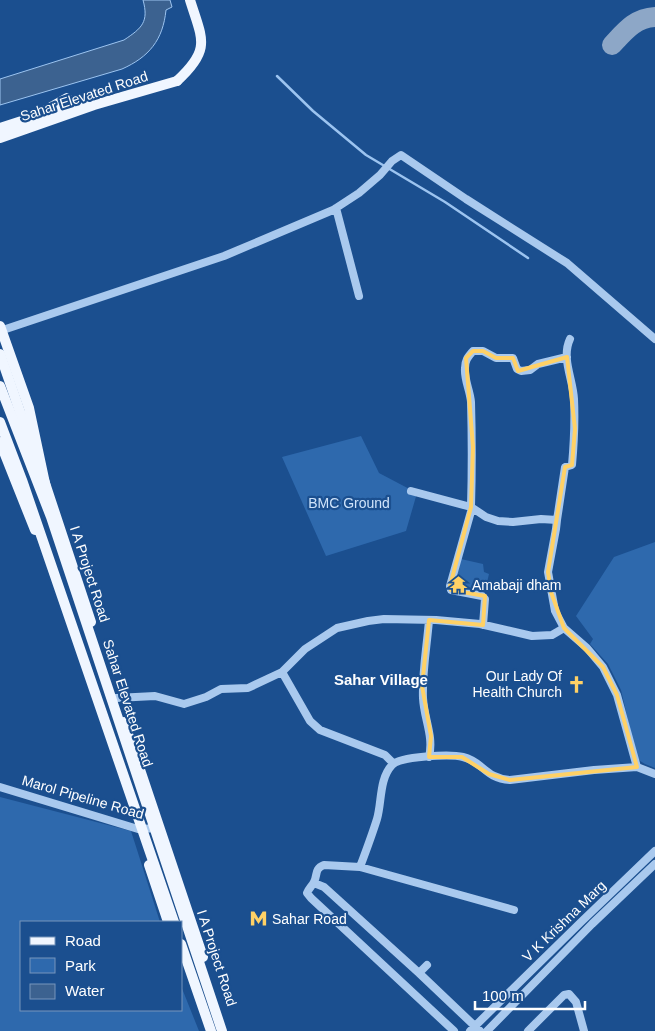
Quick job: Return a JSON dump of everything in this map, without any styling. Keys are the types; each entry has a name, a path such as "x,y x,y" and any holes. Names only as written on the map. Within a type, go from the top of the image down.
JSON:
{"main road":[{"name":"Sahar Elevated Road","path":"0,138 94,105 177,80 190,70 200,51 201,30 190,0"},
{"path":"0,125 45,111 67,98"},
{"path":"0,128 68,106 94,105"},
{"path":"0,326 29,408 52,517"},
{"name":"I A Project Road","path":"0,354 56,516 227,1031"},
{"name":"Sahar Elevated Road","path":"0,386 52,517 222,1031"},
{"name":"Sahar Elevated Road","path":"0,422 22,480 174,921"},
{"path":"0,442 71,619 168,921"},
{"path":"182,947 211,1031"},
{"path":"182,966 204,1031"}],"street":[{"path":"0,331 224,256 336,208 359,193 380,175 392,161 401,155 466,199 568,263 655,339"},
{"path":"336,208 359,296"},
{"path":"570,339 566,348 566,357 574,396 575,429 572,465 565,467 548,572 555,611 564,628 587,648 603,667 617,695 636,767"},
{"path":"483,625 485,599 482,596 451,590 450,586 471,508 473,447 471,399 466,382 466,358 473,351 483,350 496,358 513,358 517,369 522,371 530,370 538,364 566,357"},
{"path":"411,491 471,508 486,517 498,521 556,520"},
{"path":"116,698 155,696 184,704 206,697 221,689 248,688 282,672 305,649 337,628 350,624 384,619 429,620 483,625 532,636 552,634 564,628"},
{"path":"429,620 422,686 423,702 431,741 429,756"},
{"path":"282,672 310,721 320,730 385,755 393,763"},
{"path":"360,867 377,818 385,775 393,763 410,758 429,756 462,757 473,761 489,774 499,779 510,780 636,767 655,774"},
{"name":"Marol Pipeline Road","path":"0,787 138,829 160,828"},
{"name":"V K Krishna Marg","path":"475,1030 581,922 655,851"},
{"name":"V K Krishna Marg","path":"487,1031 588,928 655,864"},
{"path":"454,1031 311,898 307,893 309,887 314,883 315,872 318,867 324,865 360,867 514,910"},
{"path":"314,883 324,887 419,973 475,1030"},
{"path":"581,922 588,928"},
{"path":"419,973 427,965"},
{"path":"528,1031 564,995 569,994 576,1002 584,1031"}],"highlighted area":[{"path":"473,351 483,351 496,358 513,358 518,371 567,357 575,429 572,465 565,467 548,572 551,592 564,628 603,667 617,695 637,767 510,780 489,774 462,757 429,757 431,736 422,686 429,620 483,625 485,596 451,590 450,586 471,507 473,447 466,358"}],"green space":[{"name":"BMC Ground","path":"361,436 379,473 417,493 406,531 326,556 282,457"},
{"path":"655,542 655,768 637,759 621,690 608,664 590,644 593,639 576,616 614,557"},
{"path":"461,559 483,564 484,572 489,574 484,595 475,593 471,589 468,593 461,593 465,581 456,579"},
{"path":"0,797 131,831 160,921 20,921 20,1011 182,1011 182,988 199,1031 0,1031"}],"water":[{"path":"143,0 170,0 172,7 166,10 158,39 140,59 122,69 0,105 0,79 124,40 130,36 140,28 144,19 145,8"}],"waterway":[{"path":"277,76 313,111 366,155 445,202 528,258"}],"taxiway":[{"path":"612,45 626,30 636,23 655,17"}],"place":[{"name":"Amabaji dham","path":"458,585"},
{"name":"Our Lady Of Health Church","path":"576,684"},
{"name":"Sahar Road","path":"258,919"}],"district":[{"name":"Sahar Village","path":"381,680"}]}
